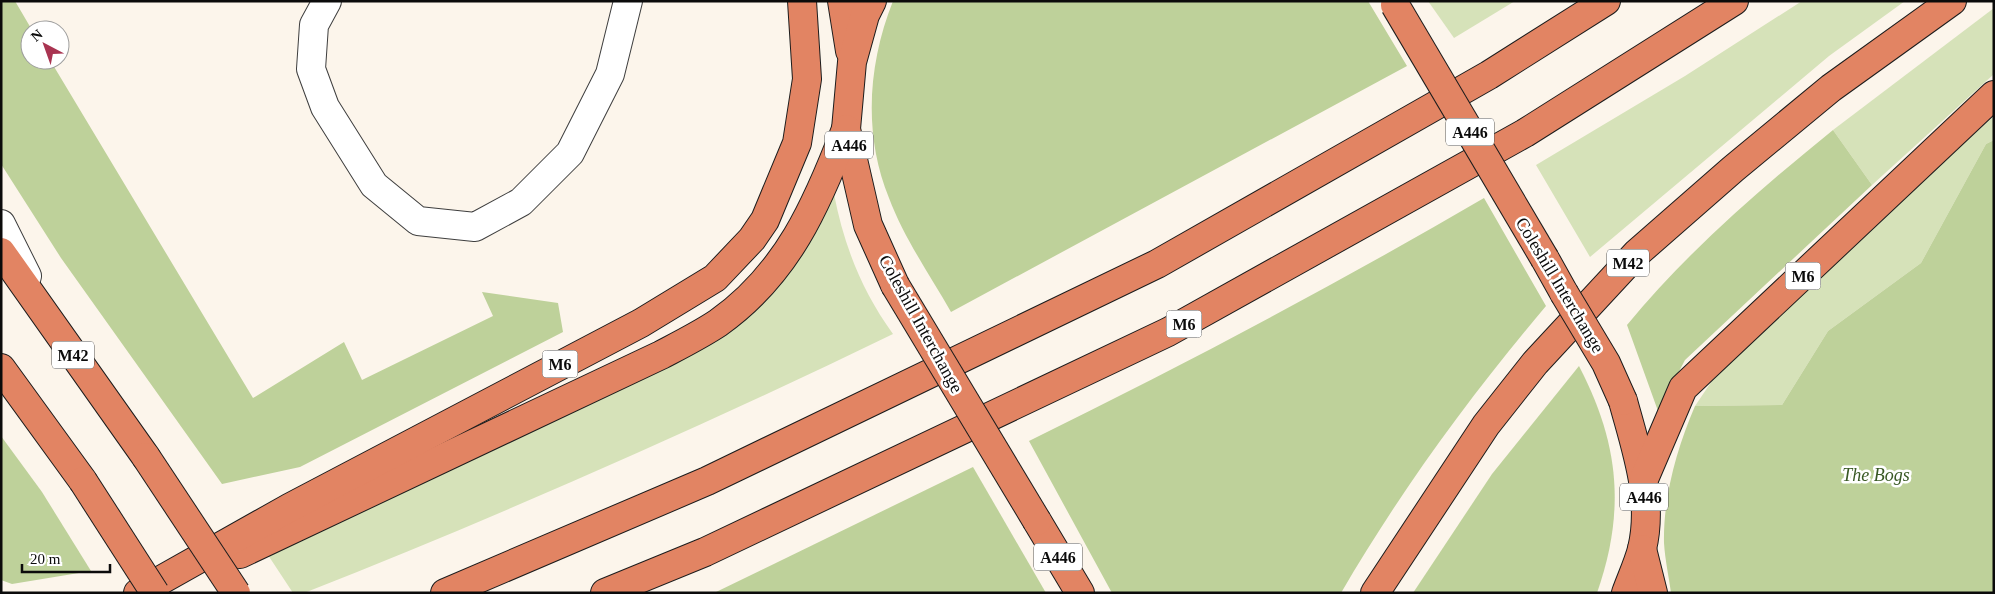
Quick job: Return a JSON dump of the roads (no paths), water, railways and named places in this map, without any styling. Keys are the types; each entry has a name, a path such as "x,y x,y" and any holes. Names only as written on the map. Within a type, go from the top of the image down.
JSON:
{"highway":[{"name":"M6","path":"138,593 289,508 641,323 715,278 752,239 764,220 796,143 807,79 802,1"},
{"name":"A446","path":"842,1 852,62"},
{"name":"Coleshill Interchange","path":"872,1 865,15 852,62 846,129 868,225 895,285 1080,593"},
{"path":"445,593 707,481 1157,264 1489,75 1606,1"},
{"name":"M6","path":"605,593 705,552 1168,332 1524,133 1734,1"},
{"name":"M42","path":"1375,593 1428,509 1486,425 1534,363 1637,253 1733,169 1832,88 1952,1"},
{"name":"Coleshill Interchange","path":"1393,3 1606,363 1623,401 1644,479 1642,549 1626,593"},
{"name":"M6","path":"1644,479 1683,388 1994,95"},
{"name":"M6","path":"160,593 661,355 719,322 763,284 788,254 812,209 846,129"},
{"name":"M42","path":"1,252 146,457 236,593"},
{"path":"1,368 83,481 156,593"},
{"name":"A446","path":"1642,549 1653,593"}],"lane":[{"path":"327,1 314,25 311,69 325,106 374,185 418,221 475,227 521,202 570,153 610,74 628,1"},
{"path":"1,224 50,321"}],"park label":[{"name":"The Bogs","path":"1876,475"}]}
